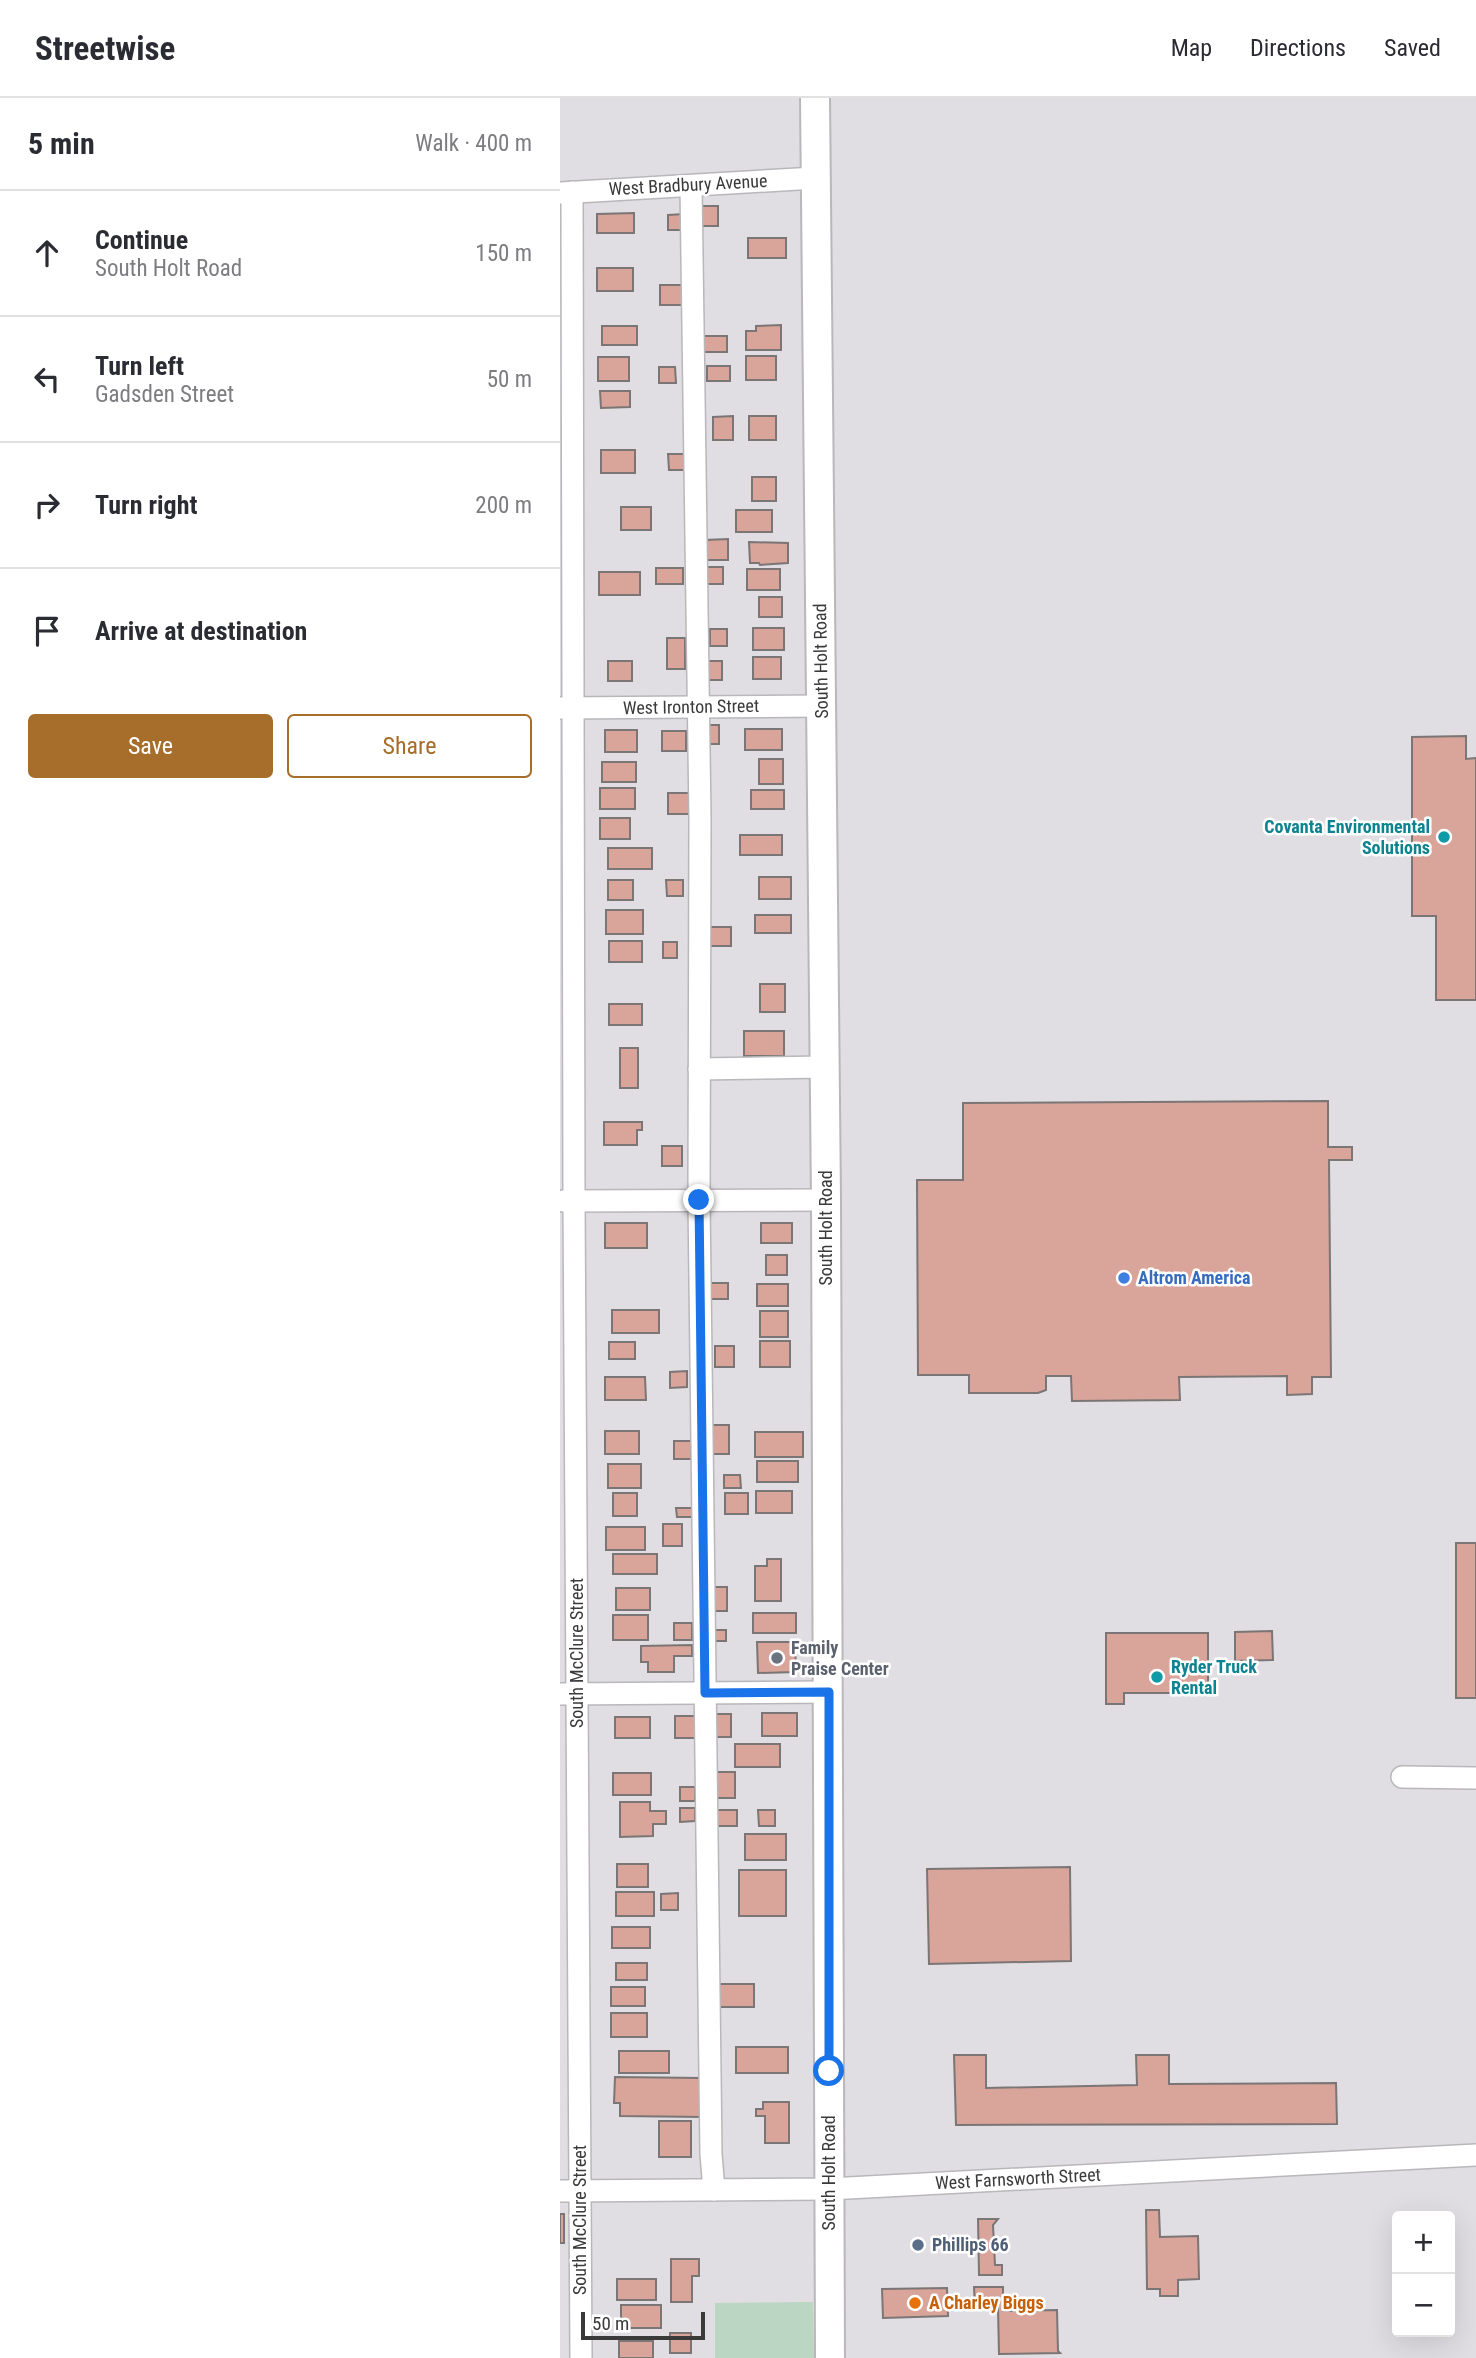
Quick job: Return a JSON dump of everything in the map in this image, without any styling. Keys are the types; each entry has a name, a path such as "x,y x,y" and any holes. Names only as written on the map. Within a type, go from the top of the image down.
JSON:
{"main road":[{"name":"South Holt Road","path":"815,98 826,1200 830,2358"}],"street":[{"name":"West Bradbury Avenue","path":"566,192 815,177"},
{"path":"691,186 698,707 699,1200 711,2154 714,2190"},
{"name":"South McClure Street","path":"566,192 570,2191 581,2358"},
{"name":"West Ironton Street","path":"566,708 821,706"},
{"path":"699,1069 825,1067"},
{"path":"567,1201 826,1200"},
{"path":"569,1694 829,1692"},
{"path":"1402,1777 1476,1777"},
{"name":"West Farnsworth Street","path":"570,2191 829,2189 1476,2155"}],"green space":[{"path":"813,2302 814,2358 715,2358 715,2303"}],"building":[{"path":"699,206 718,206 718,226 699,226"},
{"path":"634,213 634,233 597,233 597,214"},
{"path":"685,214 685,230 668,230 668,215"},
{"path":"748,238 786,238 786,258 748,258"},
{"path":"597,268 633,268 633,291 597,291"},
{"path":"660,285 683,285 683,305 660,305"},
{"path":"781,325 781,350 746,350 746,331 756,331 756,326"},
{"path":"602,326 637,326 637,345 602,345"},
{"path":"704,336 727,336 727,352 704,352"},
{"path":"746,356 776,356 776,380 746,380"},
{"path":"598,357 629,357 629,381 598,381"},
{"path":"707,366 730,366 730,381 707,381"},
{"path":"659,367 675,367 676,383 659,383"},
{"path":"600,391 630,391 630,407 601,408"},
{"path":"733,416 733,440 713,440 713,417"},
{"path":"749,416 776,416 776,440 749,440"},
{"path":"601,450 635,450 635,473 601,473"},
{"path":"668,454 685,454 685,470 669,470"},
{"path":"752,477 776,477 776,501 752,501"},
{"path":"621,507 651,507 651,530 621,530"},
{"path":"736,510 772,510 772,532 736,532"},
{"path":"728,539 728,560 705,560 705,540"},
{"path":"749,542 788,543 788,563 750,563"},
{"path":"703,567 723,567 723,584 703,584"},
{"path":"656,568 683,568 683,584 656,584"},
{"path":"747,569 780,569 780,590 747,590"},
{"path":"599,572 640,572 640,595 599,595"},
{"path":"759,597 782,597 782,617 759,617"},
{"path":"753,628 784,628 784,650 753,650"},
{"path":"710,629 727,629 727,646 710,646"},
{"path":"667,638 685,638 685,669 667,669"},
{"path":"753,657 781,657 781,679 753,679"},
{"path":"608,661 632,661 632,681 608,681"},
{"path":"704,661 722,661 722,680 704,680"},
{"path":"704,725 719,725 719,744 704,744"},
{"path":"745,729 782,729 782,750 745,750"},
{"path":"605,730 637,730 637,752 605,752"},
{"path":"662,731 686,731 686,751 662,751"},
{"name":"Covanta Environmental Solutions","path":"1466,736 1466,759 1476,758 1476,1000 1436,1000 1436,916 1412,916 1412,737"},
{"path":"759,759 783,759 783,784 759,784"},
{"path":"602,762 636,762 636,782 602,782"},
{"path":"600,788 635,788 635,809 600,809"},
{"path":"751,790 784,790 784,809 751,809"},
{"path":"668,793 689,793 689,814 668,814"},
{"path":"600,818 630,818 630,839 600,839"},
{"path":"740,835 782,835 782,855 740,855"},
{"path":"608,848 652,848 652,869 608,869"},
{"path":"759,877 791,877 791,899 759,899"},
{"path":"608,880 633,880 633,900 608,900"},
{"path":"666,880 683,880 683,896 667,896"},
{"path":"606,910 643,910 643,934 606,934"},
{"path":"755,915 791,915 791,933 755,933"},
{"path":"707,927 731,927 731,946 707,946"},
{"path":"609,941 642,941 642,962 609,962"},
{"path":"663,942 677,942 677,958 663,958"},
{"path":"760,984 785,984 785,1012 760,1012"},
{"path":"609,1004 642,1004 642,1025 609,1025"},
{"path":"744,1031 784,1031 784,1056 744,1056"},
{"path":"620,1048 638,1048 638,1088 620,1088"},
{"name":"Altrom America","path":"1328,1101 1328,1147 1352,1147 1352,1160 1329,1160 1331,1377 1312,1377 1312,1394 1287,1395 1287,1376 1179,1377 1180,1400 1072,1401 1071,1376 1046,1376 1046,1390 1038,1393 969,1393 969,1375 918,1375 917,1180 963,1180 963,1103"},
{"path":"604,1122 642,1122 642,1130 637,1130 637,1145 604,1145"},
{"path":"662,1146 682,1146 682,1166 662,1166"},
{"path":"605,1223 647,1223 647,1248 605,1248"},
{"path":"761,1223 792,1223 792,1243 761,1243"},
{"path":"766,1255 787,1255 787,1275 766,1275"},
{"path":"711,1283 728,1283 728,1299 711,1299"},
{"path":"757,1284 788,1284 788,1306 757,1306"},
{"path":"612,1310 659,1310 659,1333 612,1333"},
{"path":"760,1311 788,1311 788,1337 760,1337"},
{"path":"760,1341 790,1341 790,1367 760,1367"},
{"path":"609,1342 635,1342 635,1359 609,1359"},
{"path":"715,1346 734,1346 734,1367 715,1367"},
{"path":"687,1371 687,1387 670,1388 670,1372"},
{"path":"605,1377 645,1377 646,1400 605,1400"},
{"path":"709,1425 729,1425 729,1454 709,1454"},
{"path":"605,1431 639,1431 639,1454 605,1454"},
{"path":"755,1432 803,1432 803,1457 755,1457"},
{"path":"674,1441 691,1441 691,1459 674,1459"},
{"path":"757,1461 798,1461 798,1482 757,1482"},
{"path":"608,1464 641,1464 641,1488 608,1488"},
{"path":"724,1475 740,1475 741,1488 724,1488"},
{"path":"756,1491 792,1491 792,1513 756,1513"},
{"path":"613,1493 637,1493 637,1516 613,1516"},
{"path":"725,1493 748,1493 748,1514 725,1514"},
{"path":"676,1508 693,1508 693,1517 677,1517"},
{"path":"663,1524 682,1524 682,1546 663,1546"},
{"path":"606,1527 645,1527 645,1550 606,1550"},
{"path":"1456,1543 1476,1543 1476,1698 1456,1698"},
{"path":"613,1554 657,1554 657,1574 613,1574"},
{"path":"767,1559 781,1559 781,1601 755,1601 755,1566 767,1566"},
{"path":"710,1587 727,1587 727,1611 710,1611"},
{"path":"616,1588 650,1588 650,1610 616,1610"},
{"path":"753,1613 796,1613 796,1633 753,1633"},
{"path":"613,1615 648,1615 648,1640 613,1640"},
{"path":"674,1623 692,1623 692,1640 674,1640"},
{"path":"709,1630 726,1630 726,1641 709,1641"},
{"path":"1272,1631 1273,1660 1235,1661 1235,1632"},
{"name":"Ryder Truck Rental","path":"1106,1633 1208,1633 1208,1693 1124,1693 1124,1704 1106,1704"},
{"name":"Family Praise Center","path":"757,1642 795,1642 796,1672 758,1673"},
{"path":"692,1645 692,1656 674,1656 674,1672 648,1672 648,1662 641,1662 641,1646"},
{"path":"762,1713 797,1713 797,1736 762,1736"},
{"path":"711,1714 731,1714 731,1737 711,1737"},
{"path":"675,1716 695,1716 695,1738 675,1738"},
{"path":"615,1717 650,1717 650,1738 615,1738"},
{"path":"735,1744 780,1744 780,1767 735,1767"},
{"path":"709,1772 735,1772 735,1798 709,1798"},
{"path":"613,1773 651,1773 651,1795 613,1795"},
{"path":"680,1787 695,1787 695,1801 680,1801"},
{"path":"620,1802 650,1802 650,1811 666,1811 666,1824 653,1824 653,1836 620,1837"},
{"path":"680,1808 695,1808 695,1821 680,1822"},
{"path":"716,1810 737,1810 737,1826 716,1826"},
{"path":"758,1810 775,1810 775,1826 759,1826"},
{"path":"745,1834 786,1834 786,1860 745,1860"},
{"path":"617,1864 648,1864 648,1887 617,1887"},
{"path":"1070,1867 1071,1961 929,1964 927,1869"},
{"path":"739,1870 786,1870 786,1916 739,1916"},
{"path":"616,1892 654,1892 654,1916 616,1916"},
{"path":"678,1893 678,1910 661,1910 661,1894"},
{"path":"612,1927 650,1927 650,1948 612,1948"},
{"path":"616,1963 647,1963 647,1980 616,1980"},
{"path":"715,1984 754,1984 754,2007 715,2007"},
{"path":"611,1987 645,1987 645,2006 611,2006"},
{"path":"611,2013 647,2013 647,2037 611,2037"},
{"path":"736,2047 788,2047 788,2073 736,2073"},
{"path":"619,2051 669,2051 669,2073 619,2073"},
{"path":"954,2055 986,2055 986,2088 1137,2085 1136,2055 1169,2055 1169,2084 1336,2083 1337,2124 956,2125"},
{"path":"615,2077 702,2078 702,2117 620,2116 620,2103 614,2103"},
{"path":"763,2102 789,2102 789,2143 765,2143 765,2116 756,2116 756,2109 763,2109"},
{"path":"659,2121 691,2121 691,2157 659,2157"},
{"path":"1146,2210 1159,2210 1160,2237 1198,2236 1199,2279 1178,2280 1178,2296 1160,2296 1160,2289 1147,2289"},
{"path":"560,2214 564,2214 564,2243 560,2243"},
{"path":"978,2219 998,2219 993,2225 995,2265 1002,2265 1002,2275 979,2275"},
{"path":"671,2259 699,2259 699,2276 692,2276 692,2302 671,2302"},
{"path":"617,2279 656,2279 656,2300 617,2300"},
{"path":"974,2287 1003,2287 1003,2311 1057,2310 1060,2353 999,2354 998,2308 975,2308"},
{"name":"A Charley Biggs","path":"947,2288 948,2316 883,2318 882,2289"},
{"path":"621,2305 661,2305 661,2328 621,2328"},
{"path":"670,2333 691,2333 691,2353 670,2353"},
{"path":"619,2341 653,2341 653,2358 619,2358"}],"place":[{"name":"Covanta Environmental Solutions","path":"1444,837"},
{"name":"Altrom America","path":"1124,1278"},
{"name":"Family Praise Center","path":"777,1658"},
{"name":"Ryder Truck Rental","path":"1157,1677"},
{"name":"Phillips 66","path":"918,2245"},
{"name":"A Charley Biggs","path":"915,2303"}],"route":[{"path":"699,1200 705,1693 829,1692 829,2071"}]}
